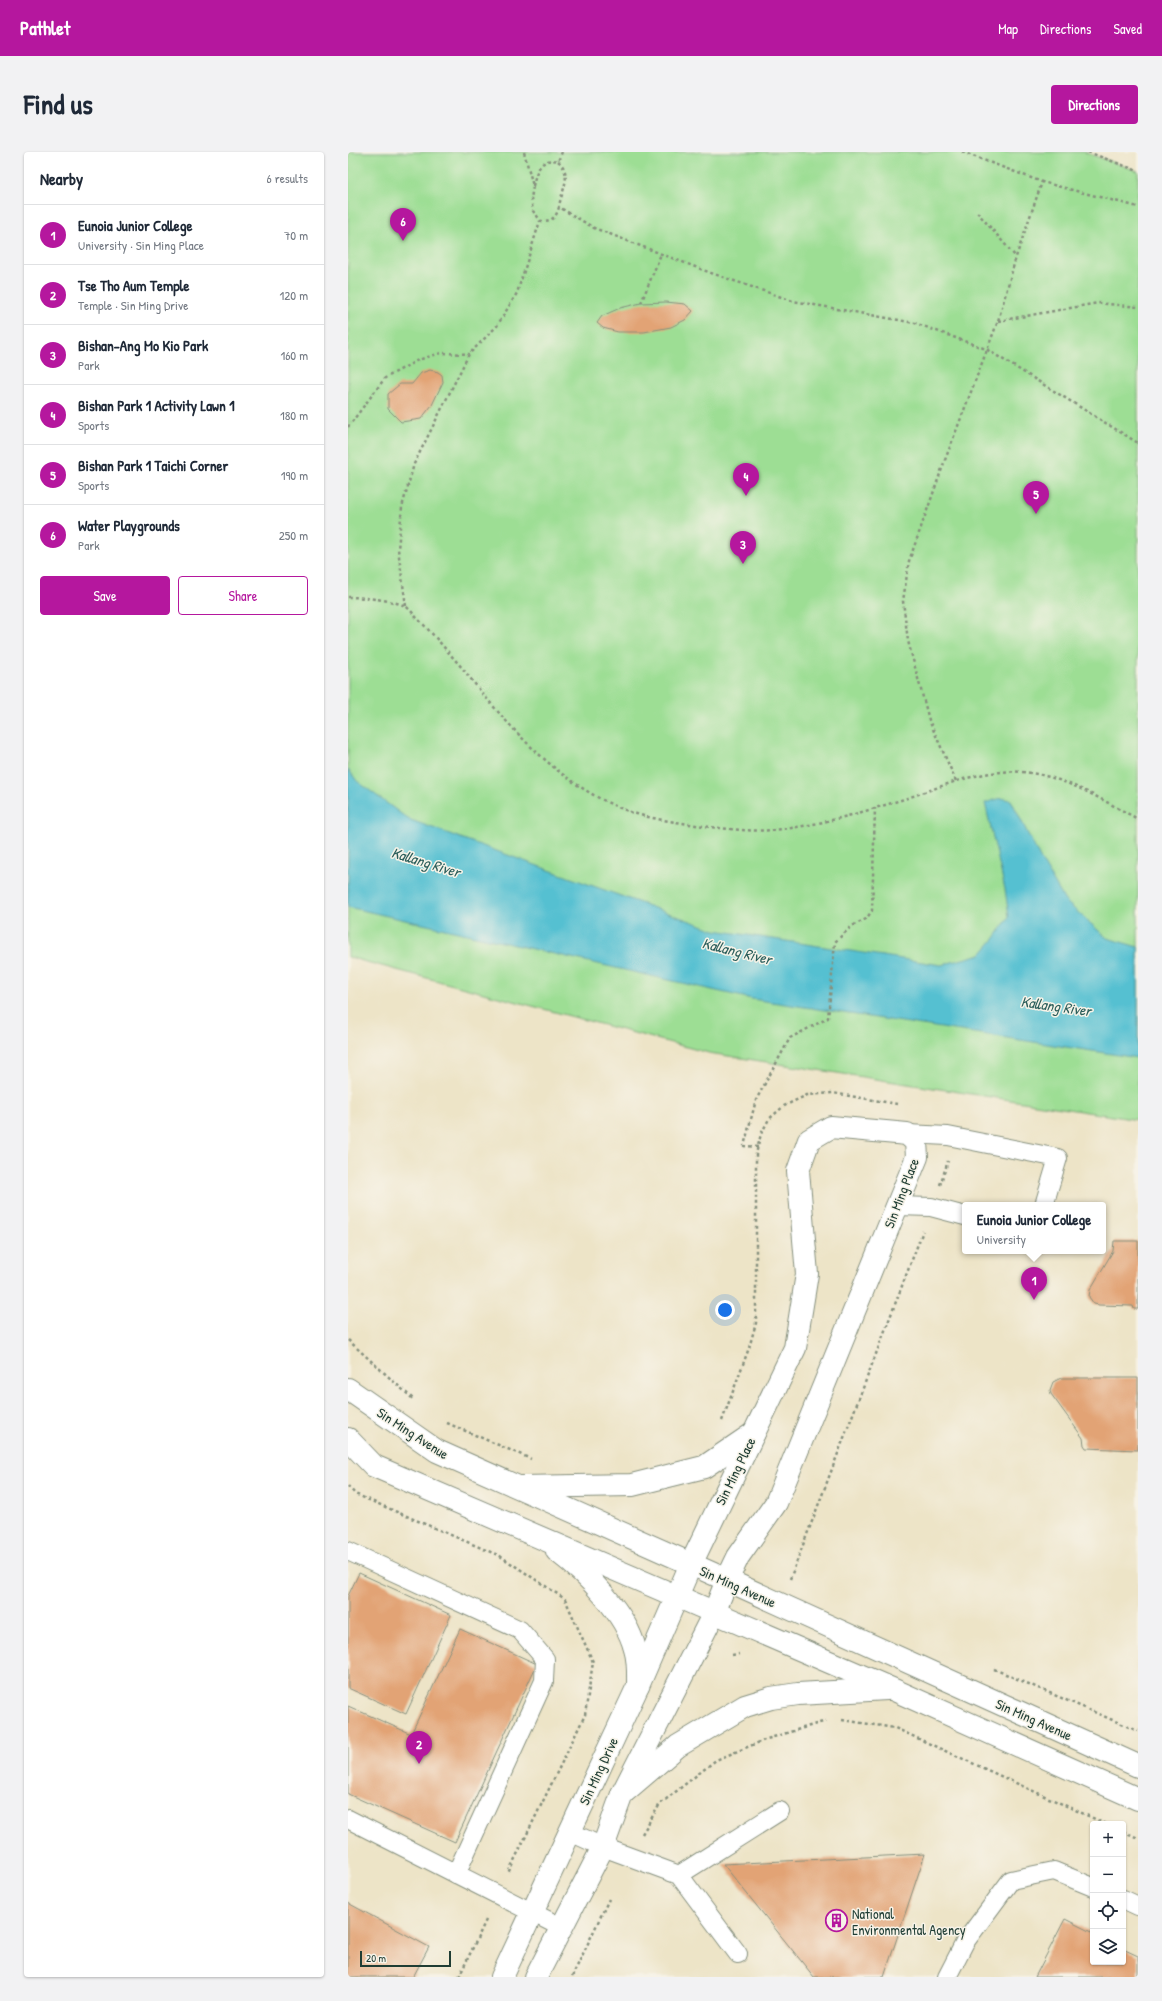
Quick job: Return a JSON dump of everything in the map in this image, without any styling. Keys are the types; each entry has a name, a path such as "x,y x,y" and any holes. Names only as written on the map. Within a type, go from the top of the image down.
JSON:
{"main road":[{"name":"Sin Ming Place","path":"691,1564 794,1348 807,1274 798,1171 809,1140 831,1127 907,1134 916,1142 917,1157 776,1504 738,1557 727,1580"},
{"name":"Sin Ming Avenue","path":"348,1389 436,1451 514,1487 727,1580 1138,1766"},
{"path":"514,1487 632,1485 704,1467 754,1433"},
{"path":"348,1438 374,1466 892,1689 1138,1799"},
{"path":"534,1534 566,1558 614,1607 632,1638 636,1650 638,1686"},
{"name":"Sin Ming Drive","path":"502,1977 638,1686 691,1564"},
{"path":"536,1977 603,1847 622,1794 714,1613 727,1580"},
{"path":"622,1794 678,1746 744,1706 771,1698 798,1694 892,1689"}],"lane":[{"path":"907,1134 948,1136 1058,1158 1045,1202"},
{"path":"897,1206 931,1207 962,1215"},
{"path":"348,1551 520,1630 545,1658 544,1681 456,1874"},
{"path":"679,1875 780,1810"},
{"path":"348,1819 561,1927"},
{"path":"570,1832 603,1847 679,1875 738,1954"},
{"path":"947,1977 965,1942 1011,1880 1054,1871 1090,1886"},
{"path":"1126,1900 1138,1906"}],"path":[{"path":"524,152 533,186"},
{"path":"558,161 562,152"},
{"path":"962,152 1042,182 1138,207"},
{"path":"1088,152 1138,171"},
{"path":"551,159 558,161 563,165 567,177 557,216 553,219 540,221 533,210 531,199 533,186 539,167 545,161 551,159"},
{"path":"956,782 929,720 908,642 903,601 909,561 998,321 1016,257 1042,182"},
{"path":"559,206 594,228 661,254 792,301 915,323 986,350 1138,443"},
{"path":"977,212 1016,257"},
{"path":"406,606 398,549 402,506 414,464 469,354 497,326 517,293 540,221"},
{"path":"641,303 661,254"},
{"path":"998,321 1098,303 1138,307"},
{"path":"348,427 385,378 418,360 440,353 469,354"},
{"path":"348,597 379,600 406,606 439,640 495,709 552,766 588,792 628,812 675,822 725,829 773,830 818,824 994,772 1022,771 1042,775 1083,790 1138,819"},
{"path":"758,1147 744,1146 756,1100 790,1038 828,1018 835,942 852,926 866,920 872,911 875,808"},
{"path":"348,1340 416,1402"},
{"path":"440,1420 536,1461"},
{"path":"348,1486 355,1494"},
{"path":"572,1977 629,1856 660,1804 716,1760 767,1739 833,1719"},
{"path":"841,1720 894,1728 1099,1821"},
{"path":"1126,1832 1138,1838"}],"green space":[{"path":"348,152 1084,152 1138,171 1138,1120 709,1053 348,957"}],"water":[{"name":"Kallang River","path":"348,769 357,781 408,819 715,930 941,965 981,954 995,938 1009,917 1005,889 985,803 1001,798 1011,800 1040,858 1065,901 1107,938 1138,947 1138,1058 752,999 348,907"}],"building":[{"path":"666,302 685,304 693,311 685,320 671,327 644,332 618,332 603,328 597,323 602,316 620,308 641,303"},
{"path":"430,370 438,372 442,375 443,382 432,405 421,419 401,422 388,409 388,394 400,384 412,384 421,373"},
{"path":"1114,1241 1138,1241 1138,1309 1134,1309 1133,1306 1094,1304 1089,1297 1090,1290 1113,1251"},
{"path":"1061,1378 1138,1378 1138,1450 1086,1448 1083,1438 1051,1394 1050,1390 1053,1382"},
{"path":"359,1573 451,1615 406,1714 348,1688 348,1596"},
{"path":"460,1629 537,1664 455,1842 348,1794 348,1706 411,1734"},
{"name":"National Environmental Agency","path":"925,1854 884,1977 814,1977 723,1864"},
{"path":"348,1903 429,1947 413,1977 348,1977"},
{"path":"1065,1919 1090,1932 1090,1965 1126,1965 1126,1950 1138,1956 1138,1977 1035,1977"}],"place":[{"name":"Water Playgrounds","path":"403,241"},
{"name":"Bishan Park 1 Activity Lawn 1","path":"746,496"},
{"name":"Bishan Park 1 Taichi Corner","path":"1036,514"},
{"name":"Bishan-Ang Mo Kio Park","path":"743,564"},
{"name":"Eunoia Junior College","path":"1034,1300"},
{"name":"Tse Tho Aum Temple","path":"419,1764"},
{"name":"National Environmental Agency","path":"836,1921"}]}
